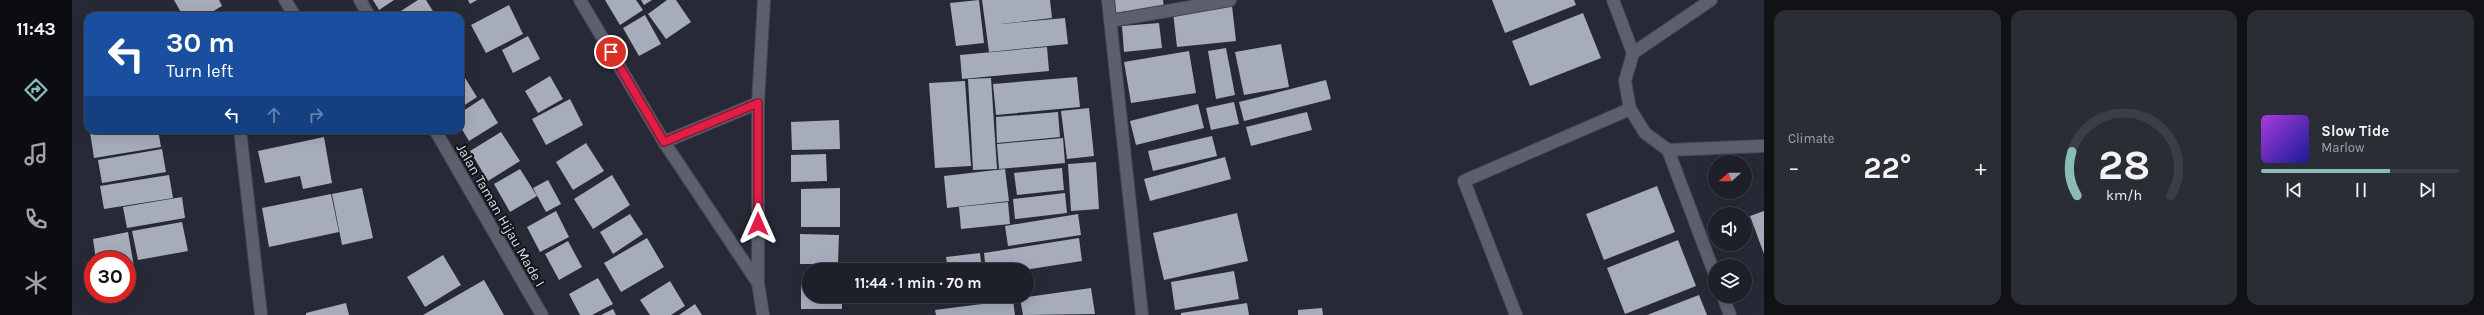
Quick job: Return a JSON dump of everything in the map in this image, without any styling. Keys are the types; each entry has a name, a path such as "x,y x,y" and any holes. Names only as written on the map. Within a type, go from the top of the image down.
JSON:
{"street":[{"path":"285,0 292,12"},
{"path":"360,0 367,12"},
{"path":"580,0 664,142 758,284"},
{"path":"763,315 758,284 758,103 764,0"},
{"path":"1108,0 1142,315"},
{"path":"1110,21 1230,0"},
{"path":"1613,0 1633,53 1626,81 1630,109 1645,133 1668,150 1709,259"},
{"path":"1633,53 1711,0"},
{"path":"664,142 758,103"},
{"path":"1516,315 1464,181 1630,109"},
{"path":"240,134 261,315"},
{"name":"Jalan Taman Hijau Made I","path":"437,134 542,315"},
{"path":"1668,150 1764,146"},
{"path":"1726,303 1730,315"}],"building":[{"path":"174,0 219,0 222,6 212,12 181,12"},
{"path":"373,0 394,0 379,10"},
{"path":"418,0 426,0 434,12 399,12"},
{"path":"468,0 477,0 470,4"},
{"path":"605,0 636,0 643,10 620,25"},
{"path":"641,0 652,0 644,5"},
{"path":"667,0 676,0 691,22 666,39 648,14"},
{"path":"979,0 984,43 956,46 950,3"},
{"path":"982,0 1050,0 1052,18 1001,24 1065,18 1068,44 989,52"},
{"path":"1111,0 1163,0 1164,7 1113,13"},
{"path":"1492,0 1574,0 1576,5 1505,33"},
{"path":"509,5 523,34 486,53 471,25"},
{"path":"1232,6 1236,41 1177,47 1173,12"},
{"path":"1583,13 1601,58 1530,86 1512,41"},
{"path":"645,15 661,44 639,56 623,28"},
{"path":"1159,23 1162,48 1124,52 1122,26"},
{"path":"528,36 540,59 513,73 502,50"},
{"path":"1281,44 1289,87 1244,95 1235,52"},
{"path":"1047,47 1049,71 962,79 960,55"},
{"path":"1226,48 1235,95 1216,99 1208,51"},
{"path":"1189,51 1196,93 1131,103 1124,62"},
{"path":"464,76 477,97 464,105"},
{"path":"550,76 563,99 538,113 525,91"},
{"path":"1077,77 1080,107 996,115 993,84"},
{"path":"991,78 997,169 973,170 968,79"},
{"path":"1326,80 1331,99 1244,121 1239,102"},
{"path":"965,81 971,166 935,168 929,83"},
{"path":"483,98 498,123 469,141 464,133 464,110"},
{"path":"570,99 583,125 546,145 532,119"},
{"path":"1234,102 1239,124 1211,130 1206,108"},
{"path":"1198,104 1204,128 1136,145 1130,121"},
{"path":"1089,108 1094,156 1067,159 1061,111"},
{"path":"1058,112 1060,137 997,143 996,117"},
{"path":"1307,112 1312,130 1251,146 1246,127"},
{"path":"839,120 840,149 792,150 791,122"},
{"path":"501,132 520,161 488,181 470,151"},
{"path":"90,134 159,134 161,147 94,158"},
{"path":"1212,136 1217,156 1153,171 1148,151"},
{"path":"324,137 332,183 303,189 300,176 265,183 258,151"},
{"path":"1063,138 1065,163 999,169 997,144"},
{"path":"586,143 604,171 573,190 556,162"},
{"path":"162,149 166,172 102,183 98,160"},
{"path":"826,154 827,181 791,182 791,155"},
{"path":"1225,157 1231,179 1150,201 1144,179"},
{"path":"1096,162 1099,209 1071,211 1068,164"},
{"path":"1062,168 1064,190 1017,195 1014,173"},
{"path":"520,169 537,196 510,212 494,184"},
{"path":"1005,169 1009,201 947,208 944,176"},
{"path":"169,175 173,198 104,209 100,186"},
{"path":"612,175 630,205 593,229 574,199"},
{"path":"548,180 561,204 546,212 533,188"},
{"path":"1657,186 1675,232 1604,260 1586,214"},
{"path":"362,188 373,238 342,245 332,194"},
{"path":"840,188 840,227 801,227 801,189"},
{"path":"1065,193 1067,213 1015,219 1013,199"},
{"path":"331,194 339,232 269,247 262,208"},
{"path":"182,197 185,218 127,228 123,207"},
{"path":"1008,202 1010,224 961,229 959,207"},
{"path":"556,211 569,237 540,252 527,227"},
{"path":"1764,211 1764,254 1752,221 1752,215"},
{"path":"1237,213 1248,261 1164,280 1153,233"},
{"path":"630,214 643,234 613,254 600,232"},
{"path":"1078,214 1081,235 1008,246 1005,226"},
{"path":"182,222 188,251 138,260 132,231"},
{"path":"128,232 131,251 95,251 93,239"},
{"path":"800,234 839,235 838,263 800,264"},
{"path":"647,238 664,267 621,292 604,263"},
{"path":"1079,238 1082,261 1034,268 1034,263 985,263 984,253"},
{"path":"1678,240 1696,286 1625,314 1607,268"},
{"path":"568,241 582,267 559,280 545,254"},
{"path":"980,253 981,263 947,263 946,257"},
{"path":"443,255 461,285 425,307 407,277"},
{"path":"1234,271 1239,299 1175,310 1171,282"},
{"path":"598,278 613,304 592,315 580,315 569,294"},
{"path":"484,280 504,315 423,315"},
{"path":"670,281 685,306 671,315 650,315 640,300"},
{"path":"801,283 802,303 842,303 842,309 801,309"},
{"path":"1091,288 1095,314 1023,315 1021,303 1034,303 1034,296"},
{"path":"1699,295 1707,315 1647,315"},
{"path":"346,303 349,315 306,315 306,313"},
{"path":"990,303 1013,303 1015,315 936,315 935,310"},
{"path":"1247,303 1249,315 1181,315 1181,313"},
{"path":"695,304 702,315 679,315"},
{"path":"1322,308 1323,315 1298,315 1298,310"},
{"path":"613,309 616,315 601,315"}],"route":[{"path":"611,52 664,142 758,103 758,224"}]}
